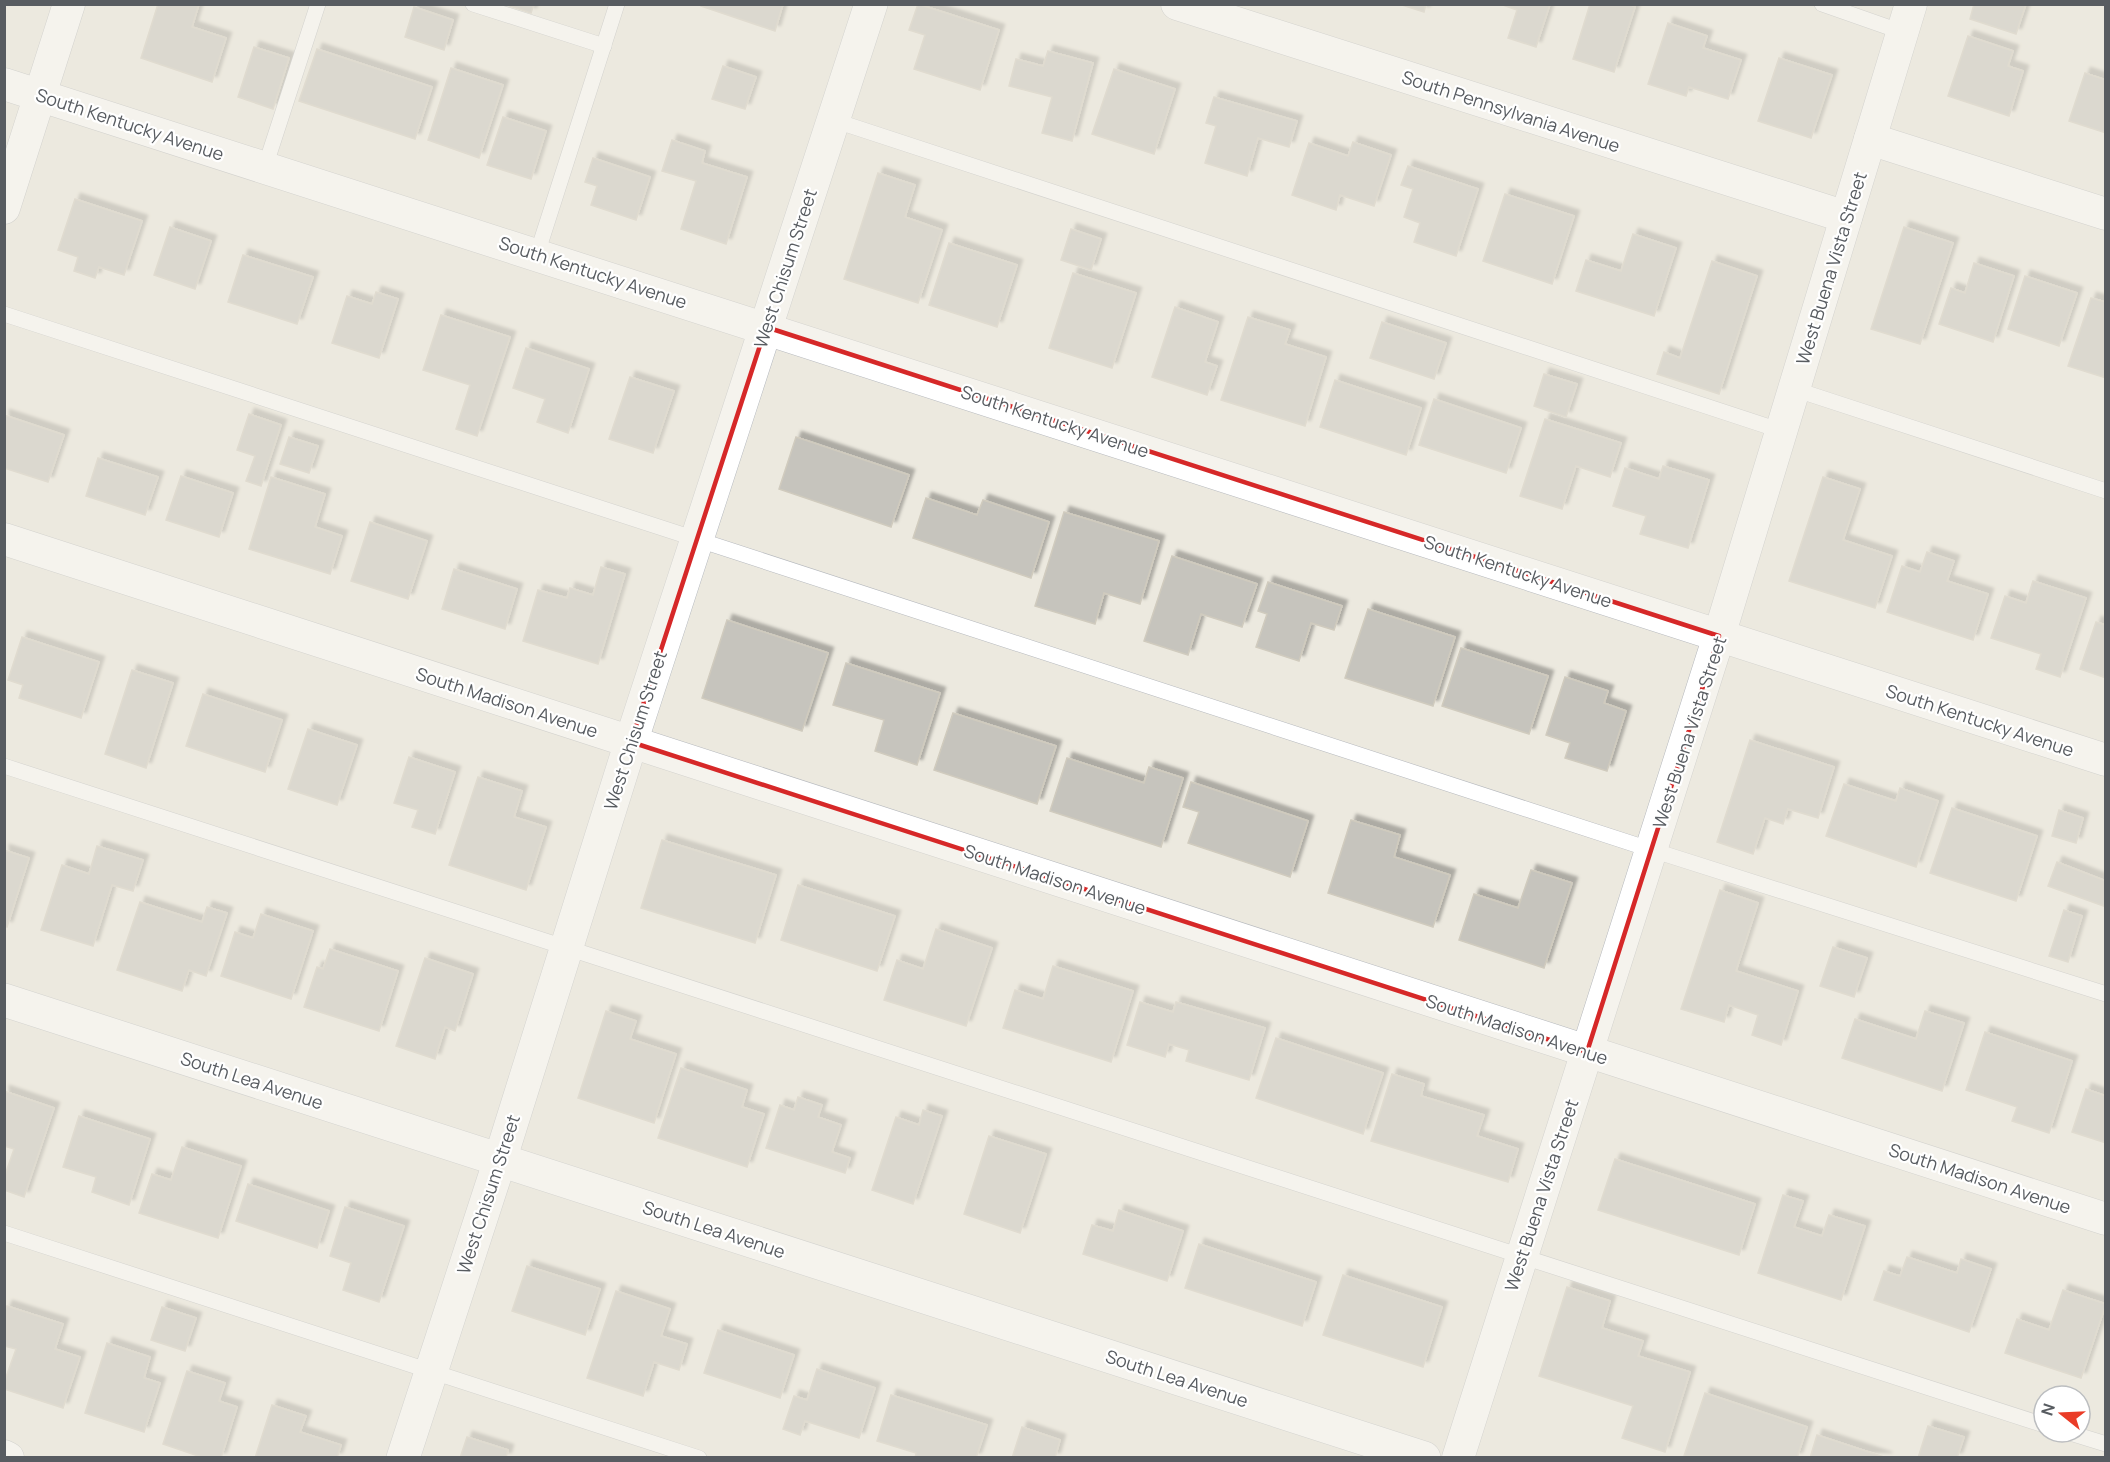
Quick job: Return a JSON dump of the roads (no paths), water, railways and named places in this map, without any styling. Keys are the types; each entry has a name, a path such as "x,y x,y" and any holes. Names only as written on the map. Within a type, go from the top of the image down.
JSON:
{"street":[{"path":"4,208 69,4"},
{"name":"West Chisum Street","path":"403,1458 500,1160 631,742 871,4"},
{"name":"South Pennsylvania Avenue","path":"1177,4 1846,217"},
{"name":"West Buena Vista Street","path":"1458,1458 1719,636 1906,18"},
{"name":"South Kentucky Avenue","path":"4,84 766,327 2106,760"},
{"path":"1870,140 2106,214"},
{"name":"South Madison Avenue","path":"4,539 2106,1219"},
{"name":"South Lea Avenue","path":"4,1000 1424,1458"}],"lane":[{"path":"265,167 318,4"},
{"path":"473,4 604,46"},
{"path":"537,254 617,4"},
{"path":"1822,4 1906,18"},
{"path":"833,120 1782,431"},
{"path":"4,314 1652,850 2106,994"},
{"path":"1794,389 2106,491"},
{"path":"4,766 2032,1421"},
{"path":"4,1233 699,1458"}]}
